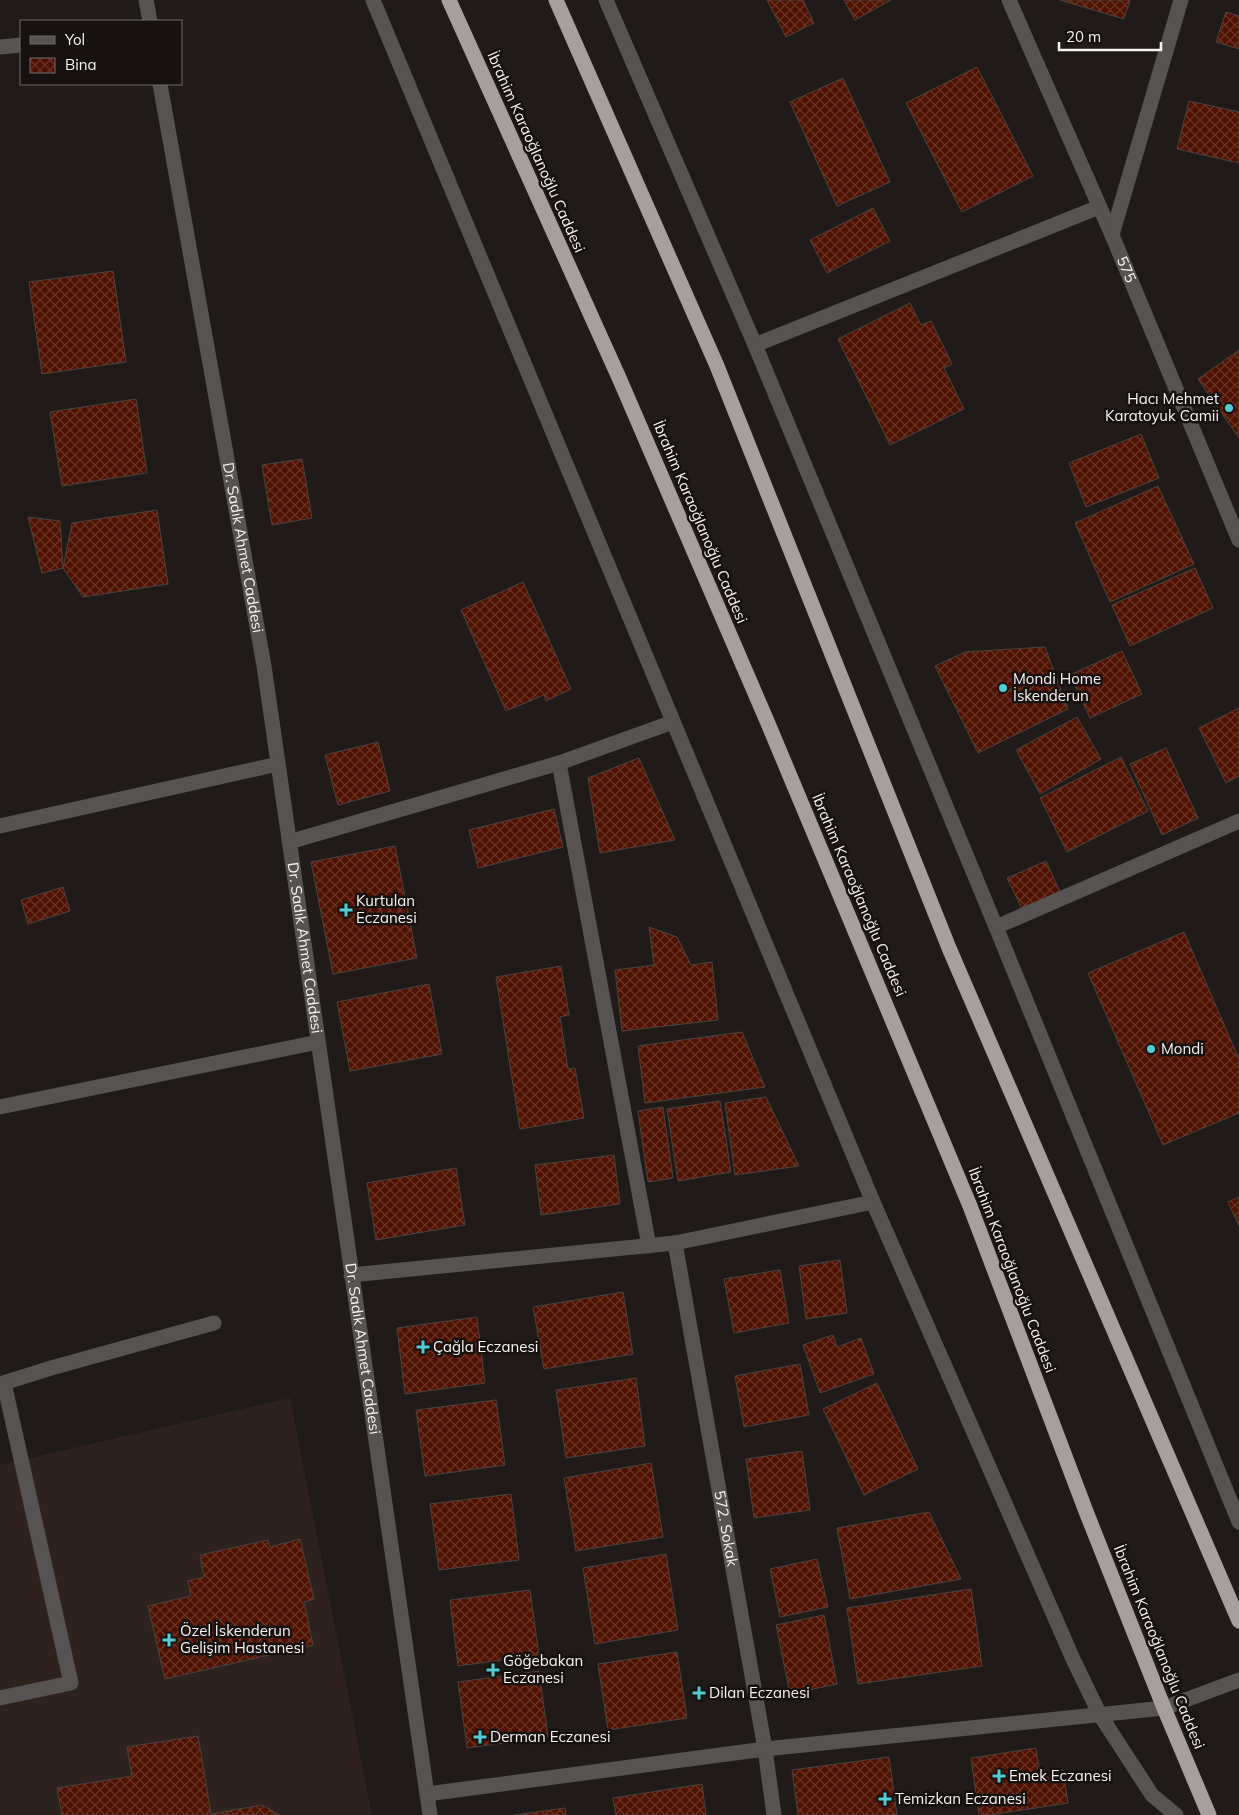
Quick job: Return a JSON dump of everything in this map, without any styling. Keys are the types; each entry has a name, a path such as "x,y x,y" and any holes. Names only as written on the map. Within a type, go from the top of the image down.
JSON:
{"highway":[{"name":"İbrahim Karaoğlanoğlu Caddesi","path":"449,0 620,380 809,822 970,1206 1087,1514 1164,1708 1209,1815"},
{"path":"556,0 717,366 949,948 1239,1621"}],"street":[{"path":"146,0 150,20"},
{"path":"373,0 873,1202 1073,1659 1100,1715 1152,1795 1176,1815"},
{"path":"606,0 755,345 996,927 1239,1522"},
{"name":"575","path":"1008,0 1112,235 1239,540"},
{"path":"1112,235 1181,0"},
{"path":"0,47 20,45"},
{"name":"Dr. Sadık Ahmet Caddesi","path":"160,85 264,666 430,1815"},
{"path":"755,345 1099,207"},
{"path":"289,842 559,763 673,722"},
{"path":"559,763 649,1246"},
{"path":"0,826 278,764"},
{"path":"996,927 1239,821"},
{"path":"0,1106 318,1042"},
{"path":"351,1276 675,1243 873,1202"},
{"name":"572. Sokak","path":"675,1243 765,1749 774,1815"},
{"path":"0,1698 71,1683 2,1383 214,1323"},
{"path":"427,1794 765,1749 1164,1708 1239,1680"}],"shaded area":[{"name":"Özel İskenderun Gelişim Hastanesi","path":"290,1398 372,1815 0,1815 0,1465"}],"building":[{"path":"767,0 803,0 814,23 786,37"},
{"path":"844,0 891,0 855,20"},
{"path":"1060,0 1130,0 1124,19"},
{"path":"1226,12 1239,16 1239,49 1216,42"},
{"path":"977,67 1033,176 962,212 906,103"},
{"path":"843,78 890,182 837,206 790,102"},
{"path":"1189,101 1239,112 1239,163 1177,149"},
{"path":"873,208 890,241 827,273 810,240"},
{"path":"113,271 126,362 42,374 29,282"},
{"path":"910,303 921,325 931,321 952,364 944,368 964,409 890,445 838,339"},
{"name":"Hacı Mehmet Karatoyuk Camii","path":"1239,350 1239,438 1198,379"},
{"path":"136,399 147,473 62,486 50,412"},
{"path":"1141,434 1159,478 1086,507 1069,463"},
{"path":"302,459 312,518 272,525 262,465"},
{"path":"1158,486 1194,564 1110,602 1075,523"},
{"path":"157,510 168,584 83,597 63,568 72,523"},
{"path":"28,517 60,521 63,568 42,573"},
{"path":"1195,568 1213,608 1130,646 1112,605"},
{"path":"523,582 571,689 546,701 544,695 506,711 461,610"},
{"name":"Mondi Home İskenderun","path":"1045,647 1068,709 978,753 935,666 965,652"},
{"path":"1122,651 1142,694 1090,718 1070,675"},
{"path":"1239,708 1239,776 1226,783 1199,728"},
{"path":"1077,717 1101,759 1040,794 1016,750"},
{"path":"378,742 390,791 338,805 325,755"},
{"path":"1166,748 1198,818 1162,835 1130,764"},
{"path":"1121,757 1148,811 1067,852 1040,798"},
{"path":"639,758 675,840 600,853 588,778"},
{"path":"554,809 563,847 478,868 469,830"},
{"path":"395,846 417,958 333,974 311,862"},
{"path":"1046,861 1060,892 1022,909 1007,878"},
{"path":"63,887 70,911 28,924 21,900"},
{"path":"649,927 677,937 691,965 712,962 718,1020 622,1031 615,970 654,965"},
{"path":"1184,932 1239,1059 1239,1113 1163,1145 1088,973"},
{"path":"561,966 569,1015 560,1017 568,1069 575,1068 584,1118 520,1129 496,977"},
{"path":"429,984 442,1054 350,1071 337,1002"},
{"path":"742,1032 765,1087 645,1103 638,1046"},
{"path":"766,1097 799,1166 735,1175 725,1103"},
{"path":"720,1101 731,1172 678,1181 667,1109"},
{"path":"663,1107 673,1178 648,1182 638,1111"},
{"path":"614,1155 620,1204 541,1215 535,1165"},
{"path":"456,1168 465,1225 376,1240 367,1183"},
{"path":"1239,1197 1239,1226 1228,1202"},
{"path":"840,1260 847,1313 806,1319 799,1266"},
{"path":"780,1270 789,1323 734,1333 724,1279"},
{"path":"623,1292 633,1354 544,1369 533,1307"},
{"path":"477,1317 485,1383 405,1394 397,1328"},
{"path":"833,1335 837,1347 861,1338 874,1374 820,1393 803,1345"},
{"path":"800,1364 809,1415 744,1427 735,1376"},
{"path":"636,1378 645,1446 566,1458 556,1390"},
{"path":"877,1383 918,1469 864,1495 823,1409"},
{"path":"496,1400 505,1465 425,1476 416,1410"},
{"path":"802,1451 810,1510 754,1518 746,1459"},
{"path":"651,1463 663,1537 576,1551 564,1478"},
{"path":"511,1494 519,1560 439,1570 430,1504"},
{"path":"929,1512 961,1579 850,1599 837,1528"},
{"path":"300,1539 314,1599 304,1602 313,1645 165,1679 148,1606 191,1596 188,1581 204,1577 200,1555 268,1540 270,1547"},
{"path":"666,1554 678,1630 595,1644 583,1568"},
{"path":"817,1559 828,1607 780,1617 770,1569"},
{"path":"971,1589 982,1666 858,1684 847,1608"},
{"path":"530,1590 539,1655 458,1666 450,1600"},
{"path":"824,1615 837,1684 790,1694 776,1625"},
{"path":"677,1652 687,1718 608,1730 598,1664"},
{"path":"539,1671 548,1737 467,1748 458,1682"},
{"path":"198,1736 211,1814 262,1805 280,1815 62,1815 57,1788 132,1776 127,1747"},
{"path":"1036,1748 1040,1773 1063,1770 1068,1803 979,1815 971,1758"},
{"path":"889,1757 897,1815 798,1815 792,1770"},
{"path":"702,1784 706,1815 616,1815 613,1798"},
{"path":"565,1808 566,1815 514,1815"}],"place":[{"name":"Hacı Mehmet Karatoyuk Camii","path":"1229,408"},
{"name":"Mondi Home İskenderun","path":"1003,688"},
{"name":"Kurtulan Eczanesi","path":"346,910"},
{"name":"Mondi","path":"1151,1049"},
{"name":"Çağla Eczanesi","path":"423,1347"},
{"name":"Özel İskenderun Gelişim Hastanesi","path":"169,1640"},
{"name":"Göğebakan Eczanesi","path":"493,1670"},
{"name":"Dilan Eczanesi","path":"699,1693"},
{"name":"Derman Eczanesi","path":"480,1737"},
{"name":"Emek Eczanesi","path":"999,1776"},
{"name":"Temizkan Eczanesi","path":"885,1799"}]}
